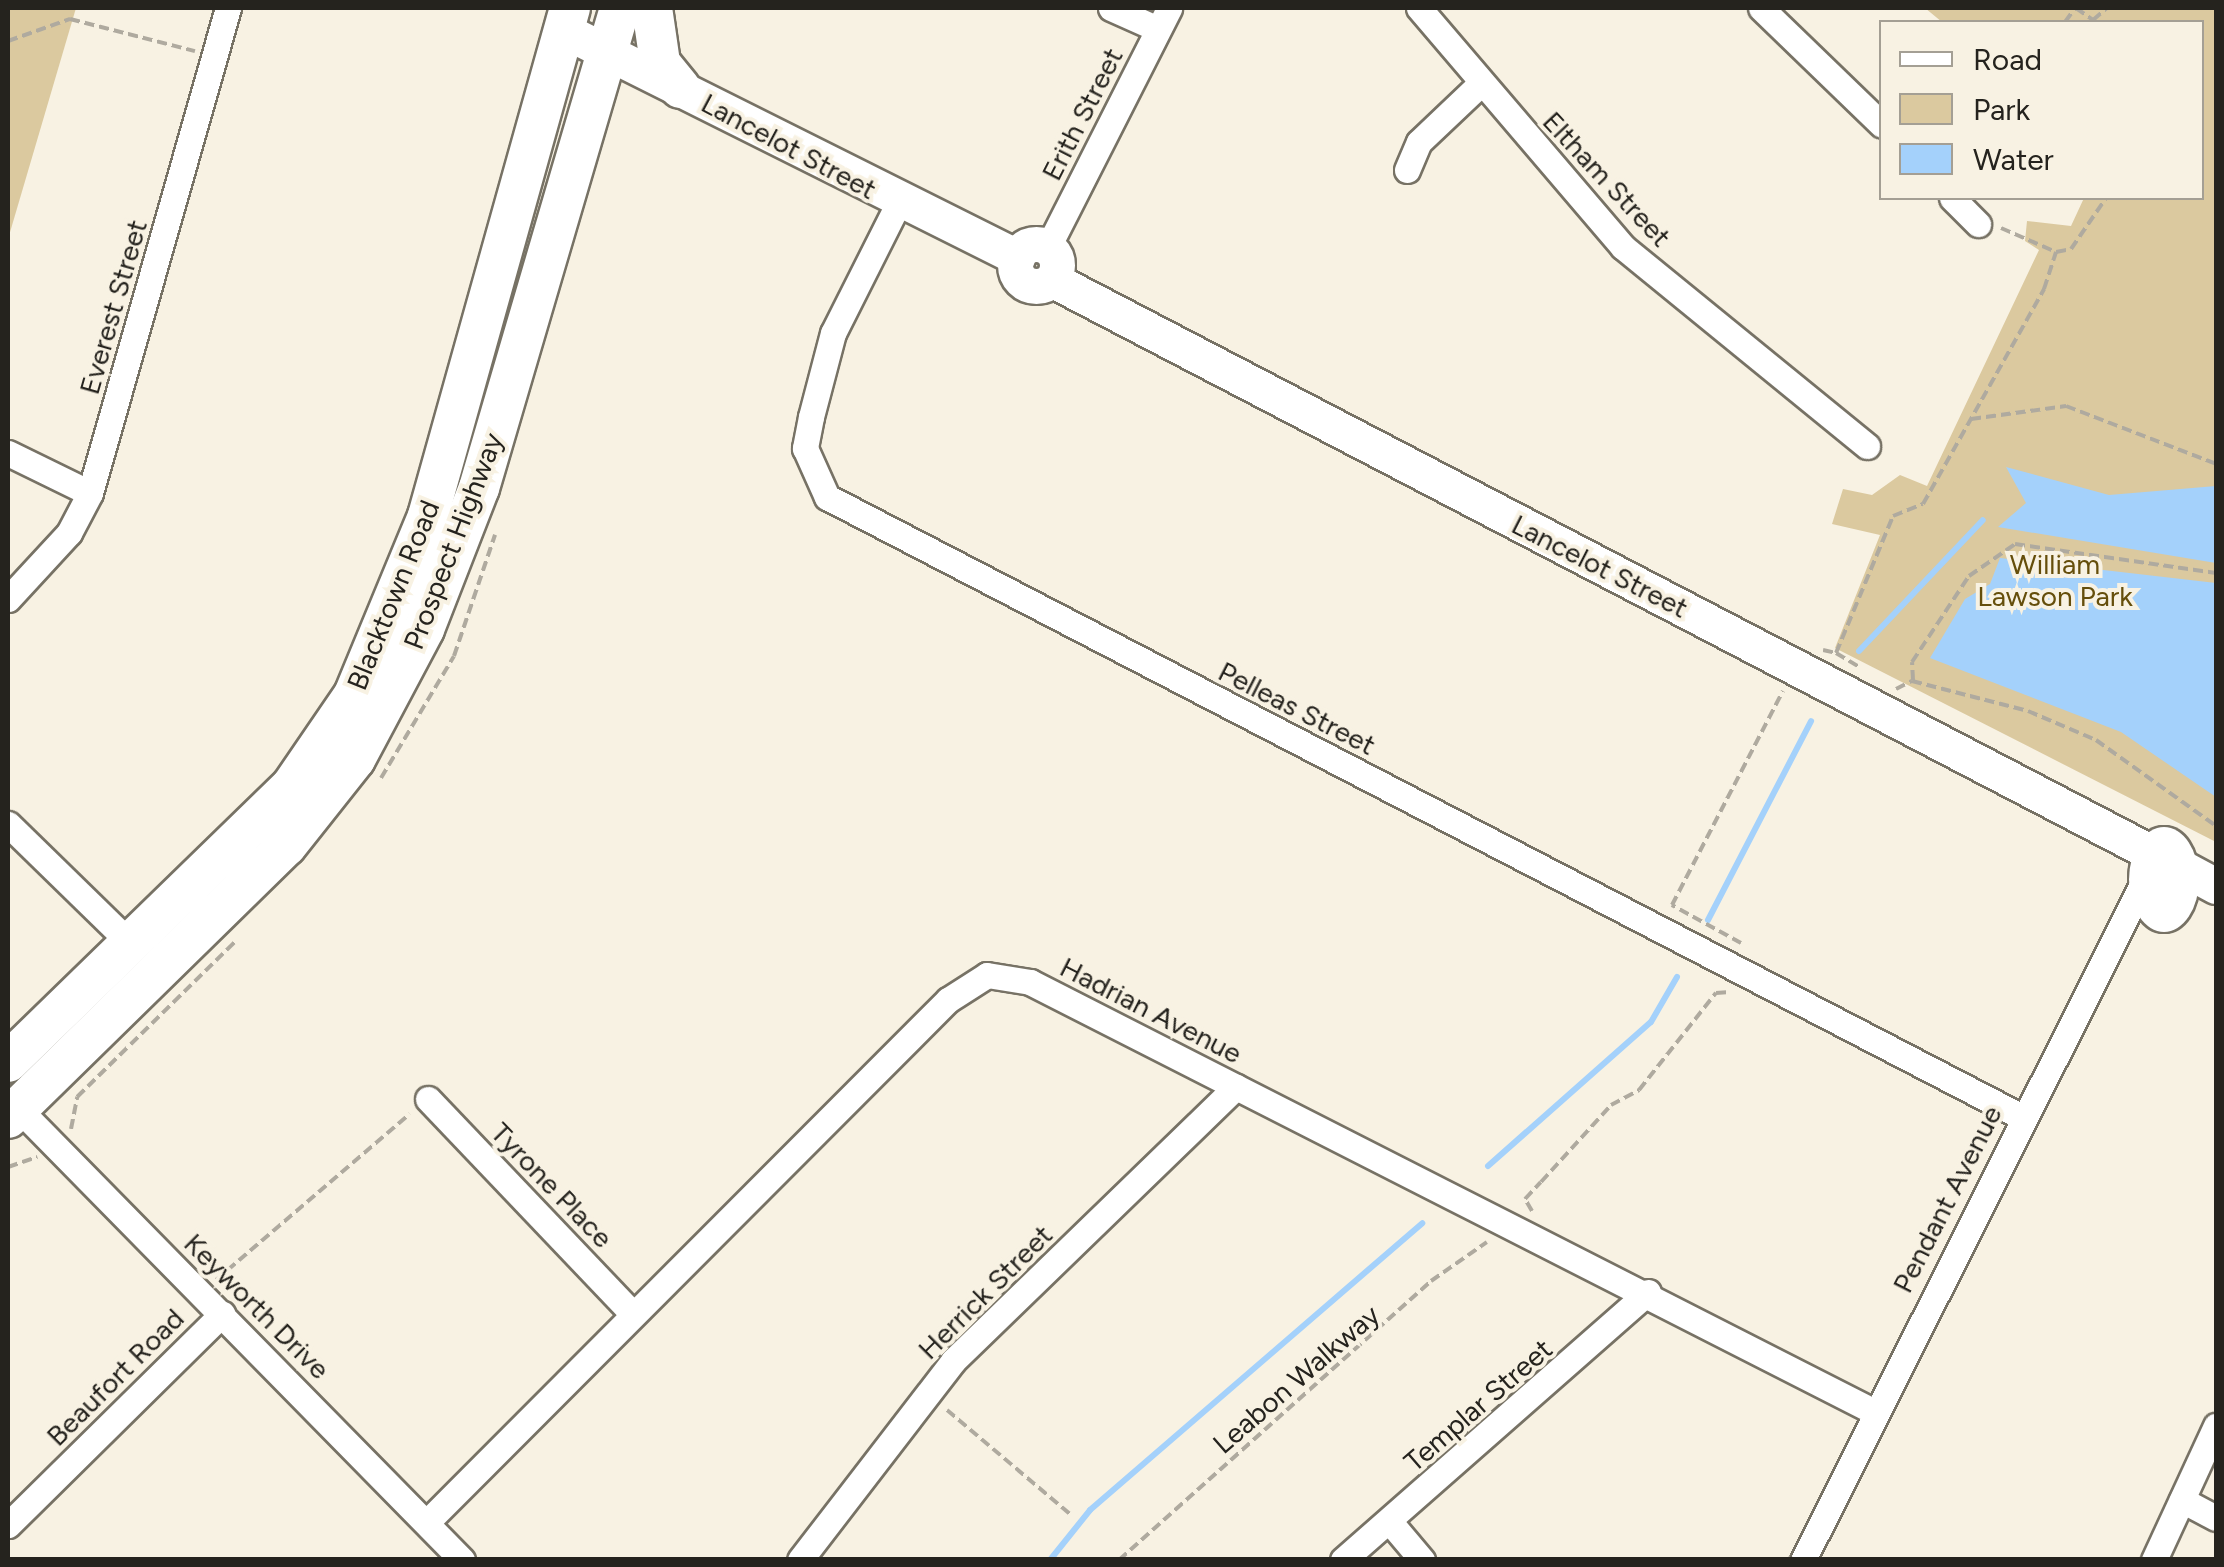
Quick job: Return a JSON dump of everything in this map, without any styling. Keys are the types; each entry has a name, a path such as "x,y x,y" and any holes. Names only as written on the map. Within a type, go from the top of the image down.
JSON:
{"main road":[{"name":"Prospect Highway","path":"11,1108 286,846 355,758 424,629 479,488 620,8"},
{"path":"652,8 660,63 680,88"},
{"name":"Blacktown Road","path":"8,1062 291,787 354,695 428,516 566,19"}],"street":[{"name":"Everest Street","path":"8,599 70,533 90,493 228,8"},
{"path":"1111,8 1164,18"},
{"name":"Eltham Street","path":"1419,8 1479,85 1623,247 1868,446"},
{"path":"1761,8 1879,122"},
{"name":"Erith Street","path":"1039,261 1164,18"},
{"name":"Lancelot Street","path":"566,19 607,52 898,204 1039,261 2158,861 2216,886"},
{"path":"1407,170 1419,142 1479,85"},
{"path":"1954,200 1978,224"},
{"name":"Pelleas Street","path":"898,204 833,334 811,417 805,448 827,496 2022,1117"},
{"path":"8,454 90,493"},
{"path":"8,824 132,945"},
{"name":"Pendant Avenue","path":"1804,1560 1873,1411 2158,861"},
{"name":"Hadrian Avenue","path":"429,1520 631,1312 948,1000 988,975 1030,982 1648,1292 1873,1411"},
{"name":"Herrick Street","path":"800,1560 928,1394 1236,1087"},
{"name":"Tyrone Place","path":"428,1099 631,1312"},
{"name":"Keyworth Drive","path":"11,1108 429,1520 462,1560"},
{"name":"Templar Street","path":"1343,1560 1648,1292"},
{"name":"Beaufort Road","path":"8,1526 222,1314"},
{"path":"2154,1560 2216,1426"},
{"path":"2182,1500 2216,1518"},
{"path":"1390,1522 1422,1560"}],"path":[{"path":"2075,8 2093,20 2107,8"},
{"path":"8,41 70,19 214,56"},
{"path":"1836,653 1894,516 1923,504 2044,289 2056,252 2082,240 2105,200"},
{"path":"1978,224 2018,230 2056,252"},
{"path":"1971,419 2066,406 2216,464"},
{"path":"1912,680 1912,662 1969,576 2015,544 2216,573"},
{"path":"1824,649 1866,671"},
{"path":"1882,680 1896,690 1912,680 2028,711 2096,740 2216,826"},
{"path":"1750,948 1672,905 1782,691"},
{"path":"1536,1206 1525,1200 1611,1105 1639,1090 1716,993 1728,998"},
{"path":"201,1292 428,1099"},
{"path":"8,1166 33,1162"},
{"name":"Leabon Walkway","path":"1119,1560 1431,1282 1484,1240 1501,1249"},
{"path":"928,1394 1070,1514"}],"green space":[{"path":"8,8 76,8 8,239"},
{"name":"William Lawson Park","path":"1925,8 2216,8 2216,842 1835,648 1880,535 1832,524 1843,489 1872,495 1900,475 1927,486 2039,250 2025,241 2027,221 2071,226 2083,200 2204,200 2204,20 1940,20"}],"water":[{"path":"2006,467 2109,495 2216,486 2216,563 1998,527 2026,503"},
{"path":"2000,558 2216,583 2216,797 2121,732 1930,658 1965,599 1990,584"}],"waterway":[{"path":"1859,651 1983,520"},
{"path":"1708,920 1811,721"},
{"path":"1488,1166 1651,1022 1677,977"},
{"path":"1050,1560 1090,1510 1422,1223"}]}
